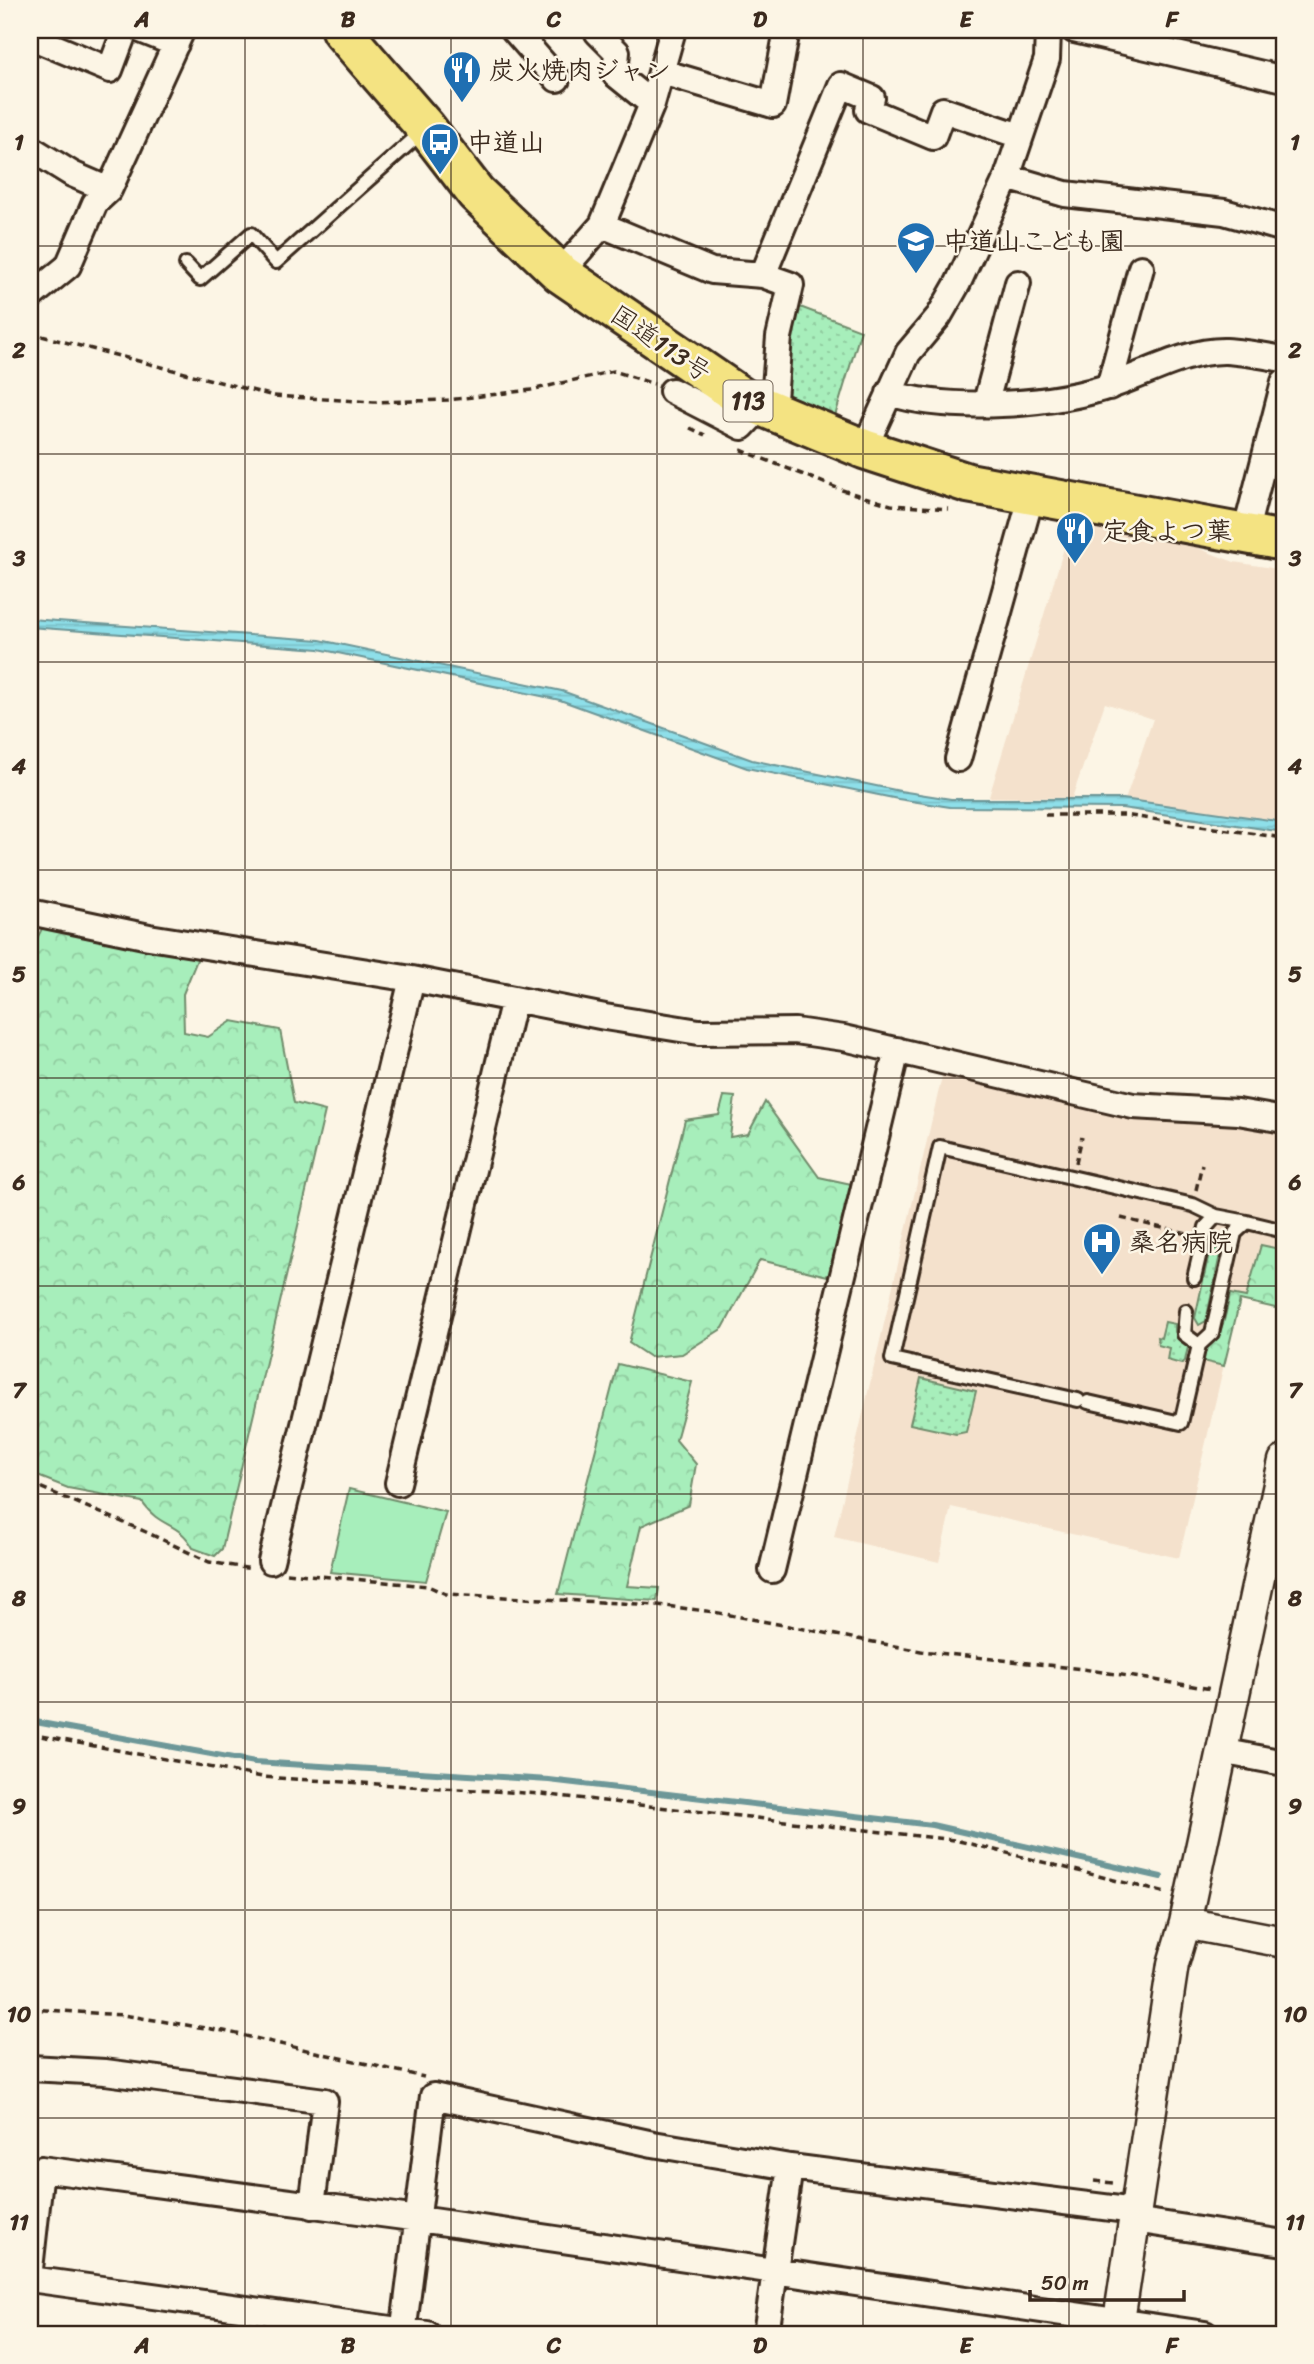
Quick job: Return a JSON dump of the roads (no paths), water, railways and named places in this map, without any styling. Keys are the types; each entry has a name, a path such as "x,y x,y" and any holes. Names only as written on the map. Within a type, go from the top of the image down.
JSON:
{"highway":[{"name":"国道113号","path":"341,30 426,128 477,193 561,273 654,340 744,399 864,449 981,485 1284,541"}],"street":[{"path":"38,40 110,70 125,30"},
{"path":"30,297 68,266 95,203 109,190 179,37 141,30"},
{"path":"514,30 557,79"},
{"path":"599,30 598,33 617,52 615,74 652,104"},
{"path":"561,273 602,225 652,104 673,30"},
{"path":"662,72 773,105 787,30"},
{"path":"864,449 908,353 939,316 958,283 1007,177 1019,149 1020,136 1047,59 1048,30"},
{"path":"1074,30 1284,79"},
{"path":"763,275 841,85 873,98 868,110 933,137 943,110 1020,136"},
{"path":"30,148 72,174 109,190"},
{"path":"1007,177 1065,194 1224,212 1284,229"},
{"path":"602,225 712,271 763,275 790,285 767,409 742,427 672,391"},
{"path":"1109,387 1141,268"},
{"path":"986,402 1018,283"},
{"path":"889,393 950,404 1043,401 1109,387 1205,354 1224,351 1284,359"},
{"path":"1245,534 1284,382"},
{"path":"958,759 1032,494"},
{"path":"30,912 149,937 412,979 699,1032 795,1031 897,1050 1133,1106 1238,1112 1284,1120"},
{"path":"271,1568 412,979"},
{"path":"398,1483 514,999"},
{"path":"772,1570 897,1050"},
{"path":"1118,2328 1173,1964 1284,1461"},
{"path":"1221,1751 1284,1763"},
{"path":"1186,1911 1284,1942"},
{"path":"30,2068 105,2072 325,2101 312,2206"},
{"path":"30,2279 411,2333 419,2219 433,2096 653,2144 790,2167 1135,2216 1284,2243"},
{"path":"766,2334 790,2167"},
{"path":"30,2269 41,2169 419,2219 775,2271 1118,2328 1205,2334"}],"lane":[{"path":"186,264 200,279 251,234 276,262 426,128"},
{"path":"1247,1222 1235,1233 1212,1333 1199,1345 1181,1423 892,1359 940,1147 1193,1205 1216,1216 1247,1222 1284,1231"},
{"path":"1194,1278 1206,1227 1216,1216"},
{"path":"1186,1311 1184,1334 1199,1345"}],"water":[{"path":"30,619 320,640 562,691 752,760 900,791 951,799 1123,799 1284,822 1284,832 1122,808 950,807 898,799 747,768 560,700 319,649 30,627"}],"waterway":[{"path":"30,1721 255,1762 549,1780 932,1825 1161,1877"}],"place":[{"name":"炭火焼肉ジャン","path":"462,104"},
{"name":"中道山","path":"440,176"},
{"name":"中道山こども園","path":"916,275"},
{"name":"定食よつ葉","path":"1075,565"},
{"name":"桑名病院","path":"1102,1276"}]}
